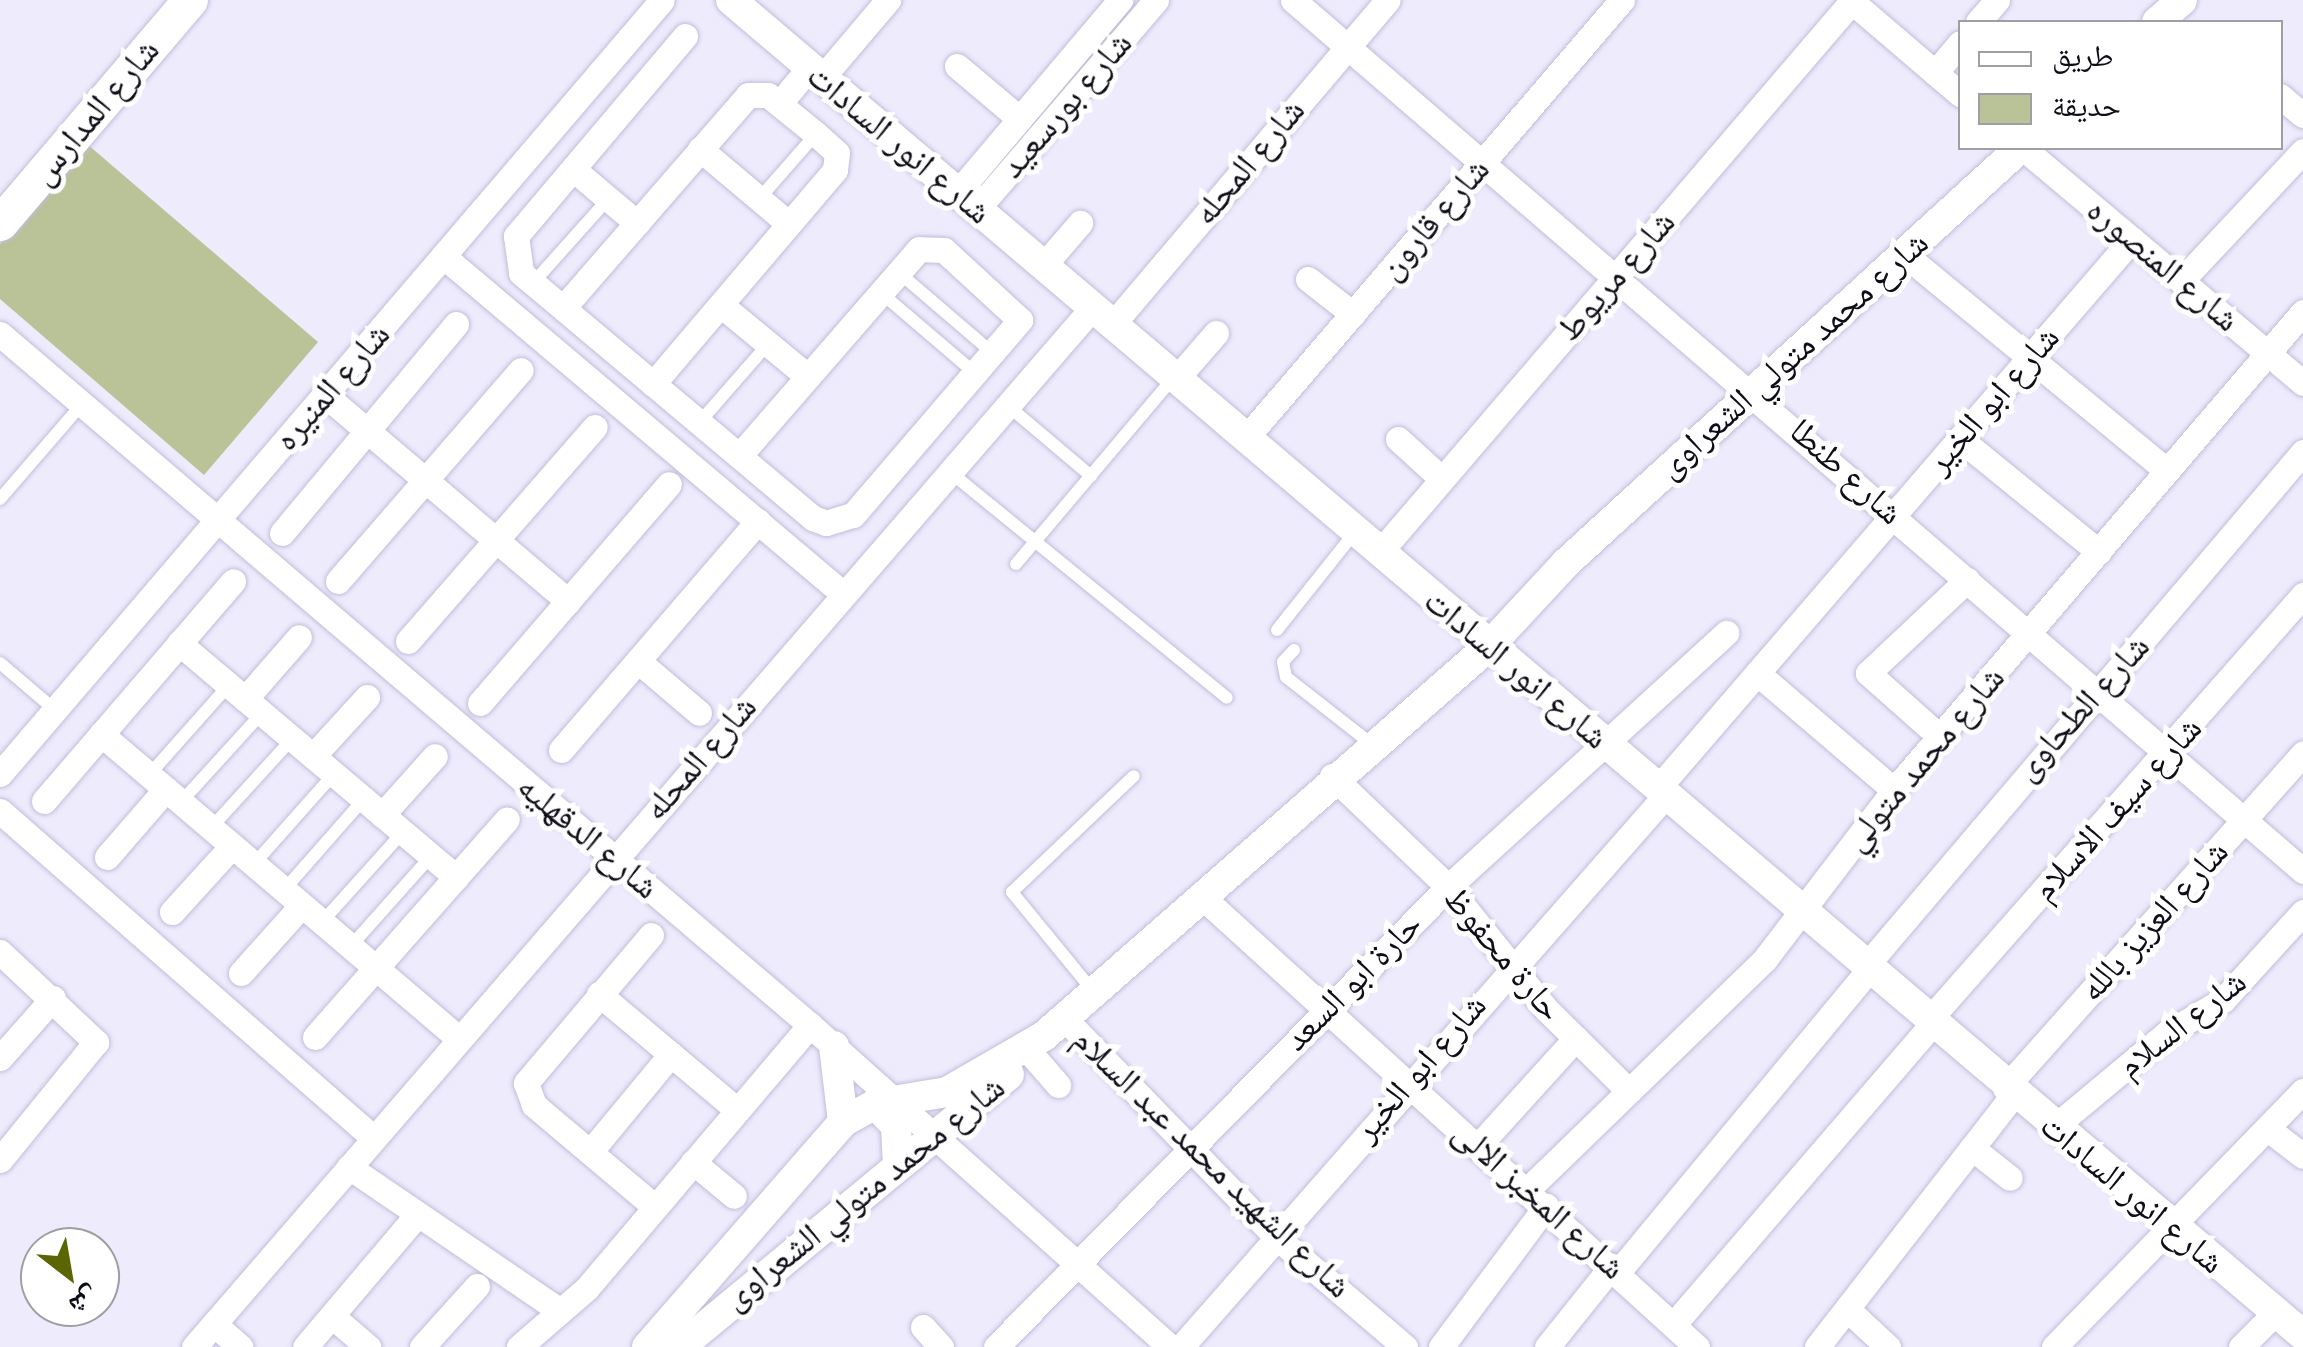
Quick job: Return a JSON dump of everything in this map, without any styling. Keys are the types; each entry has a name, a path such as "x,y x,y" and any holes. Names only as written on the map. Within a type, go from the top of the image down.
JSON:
{"main road":[{"name":"شارع المدارس","path":"0,186 158,0"},
{"name":"شارع المدارس","path":"0,223 190,0"}],"street":[{"name":"شارع المنيره","path":"0,774 662,0"},
{"name":"شارع انور السادات","path":"731,0 2009,1091 2303,1335"},
{"path":"778,104 888,0"},
{"name":"شارع بورسعيد","path":"967,201 1020,119 1120,0"},
{"name":"شارع بورسعيد","path":"967,201 1156,0"},
{"name":"شارع طنطا","path":"1293,0 1754,390 2098,695 2302,869"},
{"name":"شارع المحله","path":"194,1347 1007,405 1102,316 1388,0"},
{"name":"شارع قارون","path":"1245,438 1622,0"},
{"path":"1980,20 1997,0"},
{"path":"1852,1 1958,92"},
{"name":"شارع مريوط","path":"1378,553 1852,1"},
{"path":"685,36 513,243 516,266 534,283 653,384 813,518 841,522 1018,328 1014,309 938,247 918,249 739,456"},
{"path":"1935,73 1958,45"},
{"path":"957,66 1020,119"},
{"path":"563,308 748,95 778,104 816,134 838,165 653,384"},
{"path":"2283,98 2303,115"},
{"path":"700,148 789,224"},
{"name":"شارع محمد متولي الشعراوى","path":"680,1347 936,1135 2020,150"},
{"name":"شارع المنصوره","path":"2024,150 2303,383"},
{"path":"2182,281 2303,151"},
{"path":"573,168 637,223"},
{"path":"1043,266 1080,223"},
{"name":"شارع ابو الخير","path":"1181,1347 1408,1080 1662,792 1757,674 2132,239"},
{"path":"1904,254 2168,471"},
{"path":"443,256 842,592"},
{"path":"1308,279 1353,314"},
{"path":"720,304 807,376"},
{"name":"شارع محمد متولي","path":"1441,1347 1537,1197 1629,1091 1765,958 1894,790 2303,312"},
{"path":"282,533 456,324"},
{"path":"1175,378 1216,333"},
{"name":"شارع الدقهليه","path":"0,334 810,1025 887,1103 936,1135 1170,1347"},
{"path":"338,581 521,370"},
{"path":"325,395 568,601"},
{"path":"408,641 595,426"},
{"path":"690,464 708,429"},
{"path":"1398,439 1442,478"},
{"path":"1960,439 2099,552"},
{"name":"شارع الطحاوى","path":"1547,1347 2303,452"},
{"path":"480,703 670,484"},
{"path":"561,750 758,522"},
{"path":"44,801 233,580"},
{"path":"1940,736 1868,673 1968,580"},
{"name":"شارع سيف الاسلام","path":"1682,1338 1930,1023 2303,595"},
{"name":"حارة ابو السعد","path":"996,1347 1188,1147 1448,887 1610,748 1726,633"},
{"path":"245,699 298,637"},
{"path":"179,644 456,877"},
{"path":"638,661 699,713"},
{"path":"1757,674 1894,790"},
{"path":"302,748 367,697"},
{"path":"101,734 459,1039"},
{"name":"شارع العزيز بالله","path":"2009,1091 2303,752"},
{"path":"373,807 435,756"},
{"name":"حارة محفوظ","path":"1332,776 1448,887 1576,1038 1629,1091"},
{"path":"108,856 165,789"},
{"path":"0,811 374,1138"},
{"path":"314,1037 508,818"},
{"path":"172,912 232,846"},
{"name":"شارع المخبز الالى","path":"1200,895 1537,1197 1682,1338"},
{"path":"241,973 302,906"},
{"name":"شارع السلام","path":"2053,1128 2167,1033 2224,1000 2303,912"},
{"path":"651,935 526,1083 534,1105 656,1207"},
{"path":"2,957 53,998 96,1046 4,1148"},
{"path":"600,994 738,1110"},
{"path":"0,1058 53,998"},
{"path":"519,1347 560,1311 656,1207 810,1025"},
{"path":"1046,1036 1058,1085"},
{"name":"شارع محمد متولي الشعراوى","path":"646,1347 843,1122 887,1103 958,1087 1046,1036"},
{"name":"شارع الشهيد محمد عبد السلام","path":"1046,1036 1188,1147 1275,1236 1405,1347"},
{"path":"1480,1145 1576,1038"},
{"path":"834,1046 843,1122"},
{"path":"590,1152 671,1054"},
{"path":"1817,1347 1972,1148 2009,1091"},
{"path":"2054,1347 2176,1231 2303,1091"},
{"path":"887,1103 896,1126 898,1166"},
{"path":"2268,1129 2303,1156"},
{"path":"1972,1148 2010,1178"},
{"path":"693,1162 734,1196"},
{"path":"349,1167 560,1311"},
{"path":"305,1347 416,1216"},
{"path":"739,1241 746,1262 770,1269"},
{"path":"422,1347 477,1286"},
{"path":"1847,1309 1888,1347"},
{"path":"2240,1347 2276,1312"},
{"path":"332,1316 368,1347"},
{"path":"214,1324 240,1347"},
{"path":"923,1327 941,1347"}],"lane":[{"path":"759,199 816,134"},
{"path":"534,283 608,198"},
{"path":"897,272 995,355"},
{"path":"880,292 977,375"},
{"path":"708,429 768,344"},
{"path":"1016,564 1175,378"},
{"path":"0,498 82,404"},
{"path":"1007,405 1090,476"},
{"path":"949,471 1227,698"},
{"path":"1277,630 1354,532"},
{"path":"1294,650 1283,662 1286,678 1370,742"},
{"path":"0,663 55,710"},
{"path":"165,789 245,699"},
{"path":"165,789 245,699"},
{"path":"211,828 302,748"},
{"path":"254,864 334,774"},
{"path":"1093,992 1012,892 1134,776"},
{"path":"302,906 373,807"},
{"path":"302,906 403,832"},
{"path":"350,947 431,856"}],"green space":[{"path":"87,144 318,342 204,475 0,299 0,244"}]}
